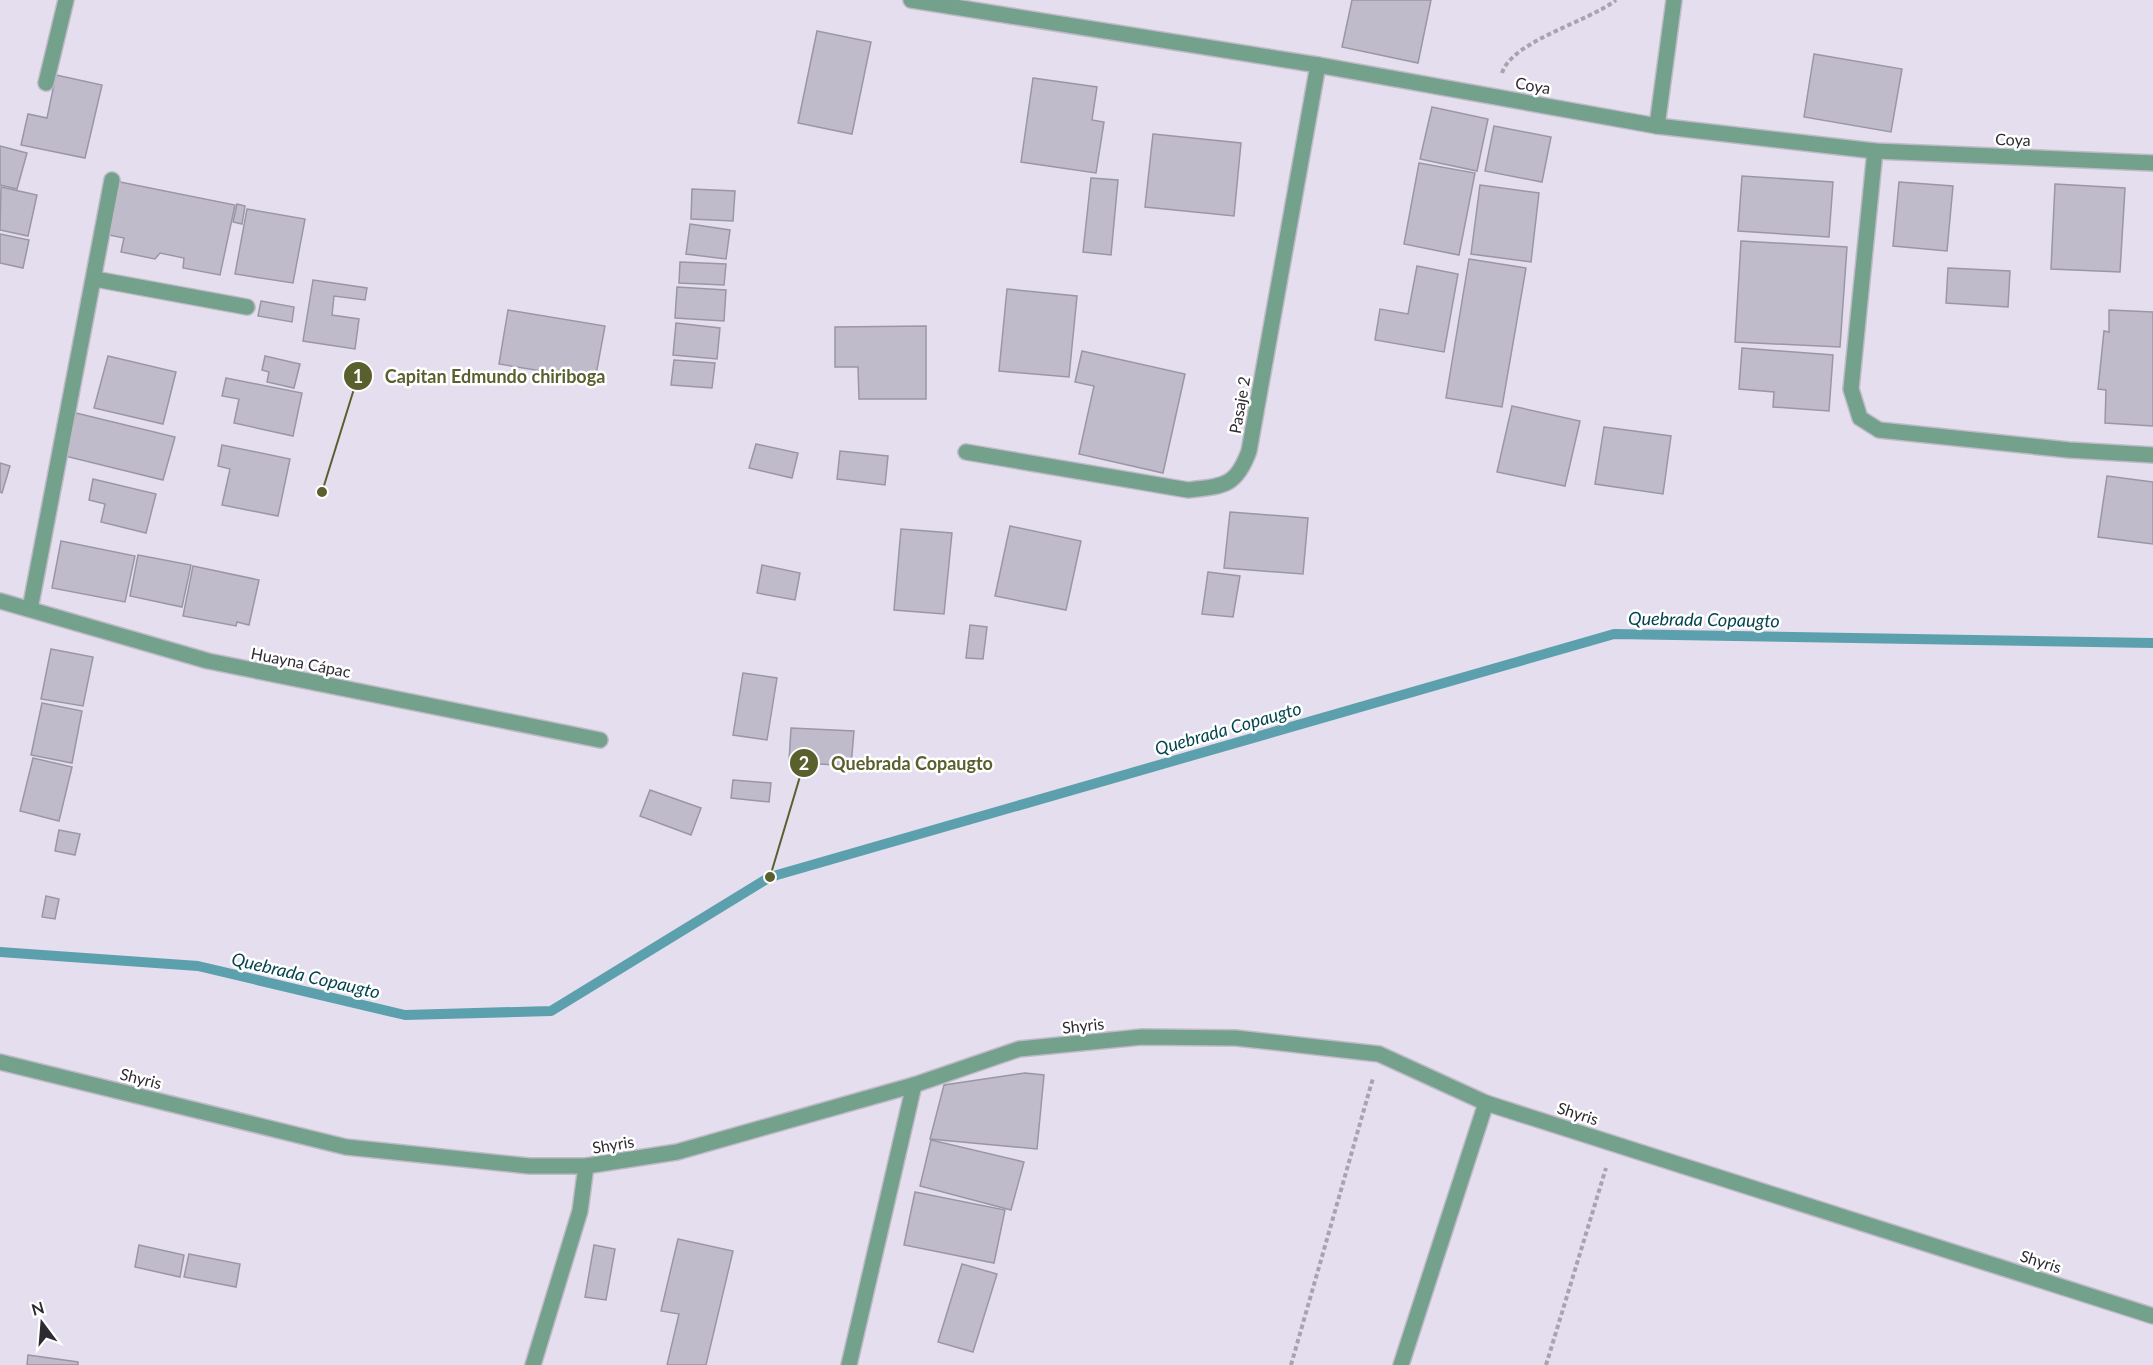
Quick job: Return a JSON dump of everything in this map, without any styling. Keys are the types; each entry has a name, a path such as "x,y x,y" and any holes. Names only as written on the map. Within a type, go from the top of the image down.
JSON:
{"street":[{"path":"46,83 66,0"},
{"name":"Coya","path":"911,0 1318,65 1657,126 1875,152 2153,164"},
{"path":"1657,126 1674,0"},
{"name":"Pasaje 2","path":"966,452 1188,490 1224,486 1241,473 1249,452 1318,65"},
{"path":"1875,152 1851,389 1860,418 1879,430 2069,450 2153,455"},
{"path":"30,609 95,279 112,180"},
{"path":"95,279 247,307"},
{"name":"Huayna Cápac","path":"0,601 208,662 600,740"},
{"name":"Shyris","path":"0,1062 346,1147 529,1166 586,1166 677,1152 914,1085 1019,1049 1142,1037 1236,1038 1379,1054 1486,1103 2153,1316"},
{"path":"849,1365 914,1085"},
{"path":"1401,1365 1486,1103"},
{"path":"533,1365 580,1211 586,1166"}],"path":[{"path":"1495,97 1506,63 1542,37 1584,20 1616,0"},
{"path":"1291,1365 1379,1054"},
{"path":"1546,1365 1613,1143"}],"building":[{"path":"1352,0 1431,0 1418,63 1342,47"},
{"path":"817,31 871,42 852,134 798,123"},
{"path":"1814,54 1902,69 1891,132 1804,117"},
{"path":"56,75 102,85 85,158 21,145 28,114 47,118"},
{"path":"1033,78 1097,87 1092,120 1104,122 1096,173 1021,162"},
{"path":"1432,107 1488,119 1477,171 1420,159"},
{"path":"1494,126 1551,137 1542,182 1485,171"},
{"path":"1153,134 1241,143 1234,216 1145,207"},
{"path":"0,146 27,153 17,189 0,185"},
{"path":"1419,163 1475,173 1459,255 1404,244"},
{"path":"1742,176 1833,182 1829,237 1738,231"},
{"path":"1091,178 1118,180 1111,255 1083,252"},
{"path":"115,181 235,205 220,275 183,268 184,258 160,253 155,259 121,252 124,238 104,234"},
{"path":"1899,182 1953,186 1947,251 1893,246"},
{"path":"2055,184 2125,188 2120,272 2051,269"},
{"path":"1480,185 1539,193 1531,262 1471,254"},
{"path":"1,187 37,195 28,236 0,230"},
{"path":"692,189 735,191 733,221 691,219"},
{"path":"237,204 245,206 242,224 233,222"},
{"path":"247,209 305,219 293,283 235,274"},
{"path":"690,224 730,230 726,259 686,254"},
{"path":"0,234 29,240 23,268 0,263"},
{"path":"1741,241 1847,247 1840,347 1735,342"},
{"path":"1469,259 1526,268 1502,407 1446,398"},
{"path":"680,262 726,264 724,285 679,283"},
{"path":"1417,266 1458,274 1444,352 1375,340 1380,309 1408,314"},
{"path":"1948,268 2010,271 2008,307 1946,303"},
{"path":"313,280 367,288 365,300 334,296 332,315 359,319 355,349 303,341"},
{"path":"677,287 726,290 724,321 675,318"},
{"path":"1007,289 1077,296 1069,377 999,371"},
{"path":"261,301 294,307 292,322 258,316"},
{"path":"508,310 605,326 595,380 499,364"},
{"path":"2109,310 2153,312 2153,426 2105,423 2106,390 2098,389 2104,331 2109,332"},
{"path":"676,323 720,328 717,359 673,355"},
{"path":"926,326 926,399 859,399 858,367 835,367 835,327"},
{"path":"1742,348 1833,355 1829,411 1773,407 1774,392 1739,389"},
{"path":"1082,351 1185,374 1163,473 1079,454 1094,386 1075,382"},
{"path":"108,356 176,372 163,424 94,408"},
{"path":"265,356 300,364 294,388 267,382 269,372 262,370"},
{"path":"674,360 715,363 712,388 671,385"},
{"path":"226,378 302,393 293,436 234,423 239,399 222,396"},
{"path":"1512,406 1580,421 1565,486 1497,472"},
{"path":"76,413 175,437 163,480 65,456"},
{"path":"1604,427 1671,436 1663,494 1595,484"},
{"path":"756,444 798,453 792,478 749,468"},
{"path":"222,445 290,459 278,516 222,505 230,469 218,466"},
{"path":"840,451 888,456 885,485 837,479"},
{"path":"0,463 10,466 2,493 0,492"},
{"path":"2107,476 2153,482 2153,544 2098,537"},
{"path":"93,479 156,494 146,533 101,522 105,504 89,500"},
{"path":"1230,512 1308,518 1303,574 1224,568"},
{"path":"1010,526 1081,541 1066,610 995,596"},
{"path":"901,529 952,533 944,614 894,610"},
{"path":"61,541 135,556 125,602 52,588"},
{"path":"138,555 191,565 182,607 130,596"},
{"path":"762,565 800,573 795,600 757,593"},
{"path":"193,566 259,580 249,625 237,622 236,626 183,616"},
{"path":"1208,572 1240,576 1233,617 1202,614"},
{"path":"970,625 987,627 983,659 966,658"},
{"path":"51,649 93,657 83,706 41,699"},
{"path":"743,673 777,678 767,740 733,735"},
{"path":"42,703 82,711 72,763 31,755"},
{"path":"791,728 854,731 851,766 789,762"},
{"path":"33,758 72,767 59,821 20,811"},
{"path":"733,780 771,783 769,802 731,798"},
{"path":"650,790 701,808 691,835 640,816"},
{"path":"59,830 80,834 75,855 55,851"},
{"path":"46,896 59,899 55,919 42,917"},
{"path":"1025,1073 1044,1075 1037,1149 930,1139 944,1085"},
{"path":"931,1140 1024,1162 1011,1210 920,1186"},
{"path":"915,1192 1005,1210 994,1263 904,1245"},
{"path":"678,1239 733,1251 706,1365 667,1365 679,1314 661,1311"},
{"path":"139,1245 184,1255 180,1277 135,1267"},
{"path":"594,1245 615,1249 606,1300 585,1297"},
{"path":"189,1254 240,1264 236,1287 184,1277"},
{"path":"962,1264 997,1274 973,1352 938,1342"},
{"path":"28,1355 78,1362 78,1365 27,1365"}],"waterway":[{"name":"Quebrada Copaugto","path":"0,952 198,966 405,1015 551,1011 770,877 1614,634 2153,643"}],"place":[{"name":"Capitan Edmundo chiriboga","path":"322,492"},
{"name":"Quebrada Copaugto","path":"770,877"}]}
